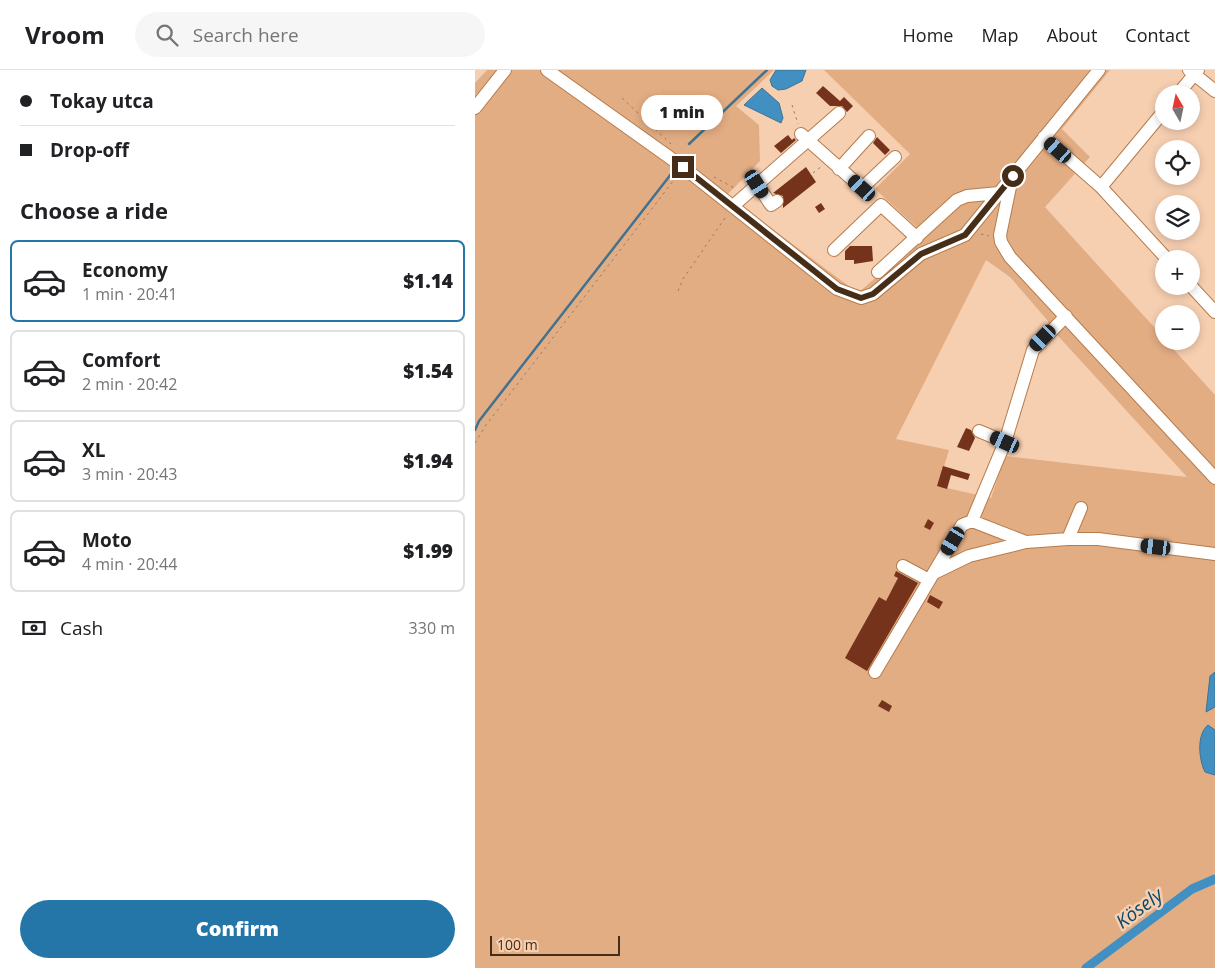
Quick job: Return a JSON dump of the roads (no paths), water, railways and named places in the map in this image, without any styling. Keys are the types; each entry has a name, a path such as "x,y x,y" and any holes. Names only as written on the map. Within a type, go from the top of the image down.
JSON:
{"street":[{"path":"475,108 505,70"},
{"path":"547,70 683,167 837,289 856,298 865,298 873,294 921,254 965,235 1099,70"},
{"path":"1184,85 1194,71 1215,91"},
{"path":"733,206 804,137 839,113"},
{"path":"1101,187 1155,122"},
{"path":"839,168 869,136"},
{"path":"804,137 862,188 895,156"},
{"path":"1044,137 1101,187 1159,250"},
{"path":"1013,176 1000,235 1004,248 1215,478"},
{"path":"753,188 771,205 777,201"},
{"path":"878,272 962,197 999,193"},
{"path":"834,250 881,205 917,238"},
{"path":"1199,295 1215,312"},
{"path":"972,521 1005,442 1033,350 1066,316"},
{"path":"979,431 1005,442"},
{"path":"1067,539 1081,508"},
{"path":"875,672 962,525 972,521 1026,542"},
{"path":"903,566 931,576 969,556 1026,542 1067,539 1098,539 1215,554"}],"water":[{"path":"776,70 806,70 802,81 786,89 778,90 772,86 770,80"},
{"path":"762,88 779,103 783,118 781,123 744,105"},
{"path":"1215,672 1215,707 1206,712 1210,676"},
{"path":"1208,725 1215,730 1215,775 1205,772 1200,754 1200,741 1204,729"}],"waterway":[{"path":"689,144 767,70"},
{"path":"475,430 479,421 675,169"},
{"name":"Kösely","path":"1086,968 1192,889 1215,879"}]}
